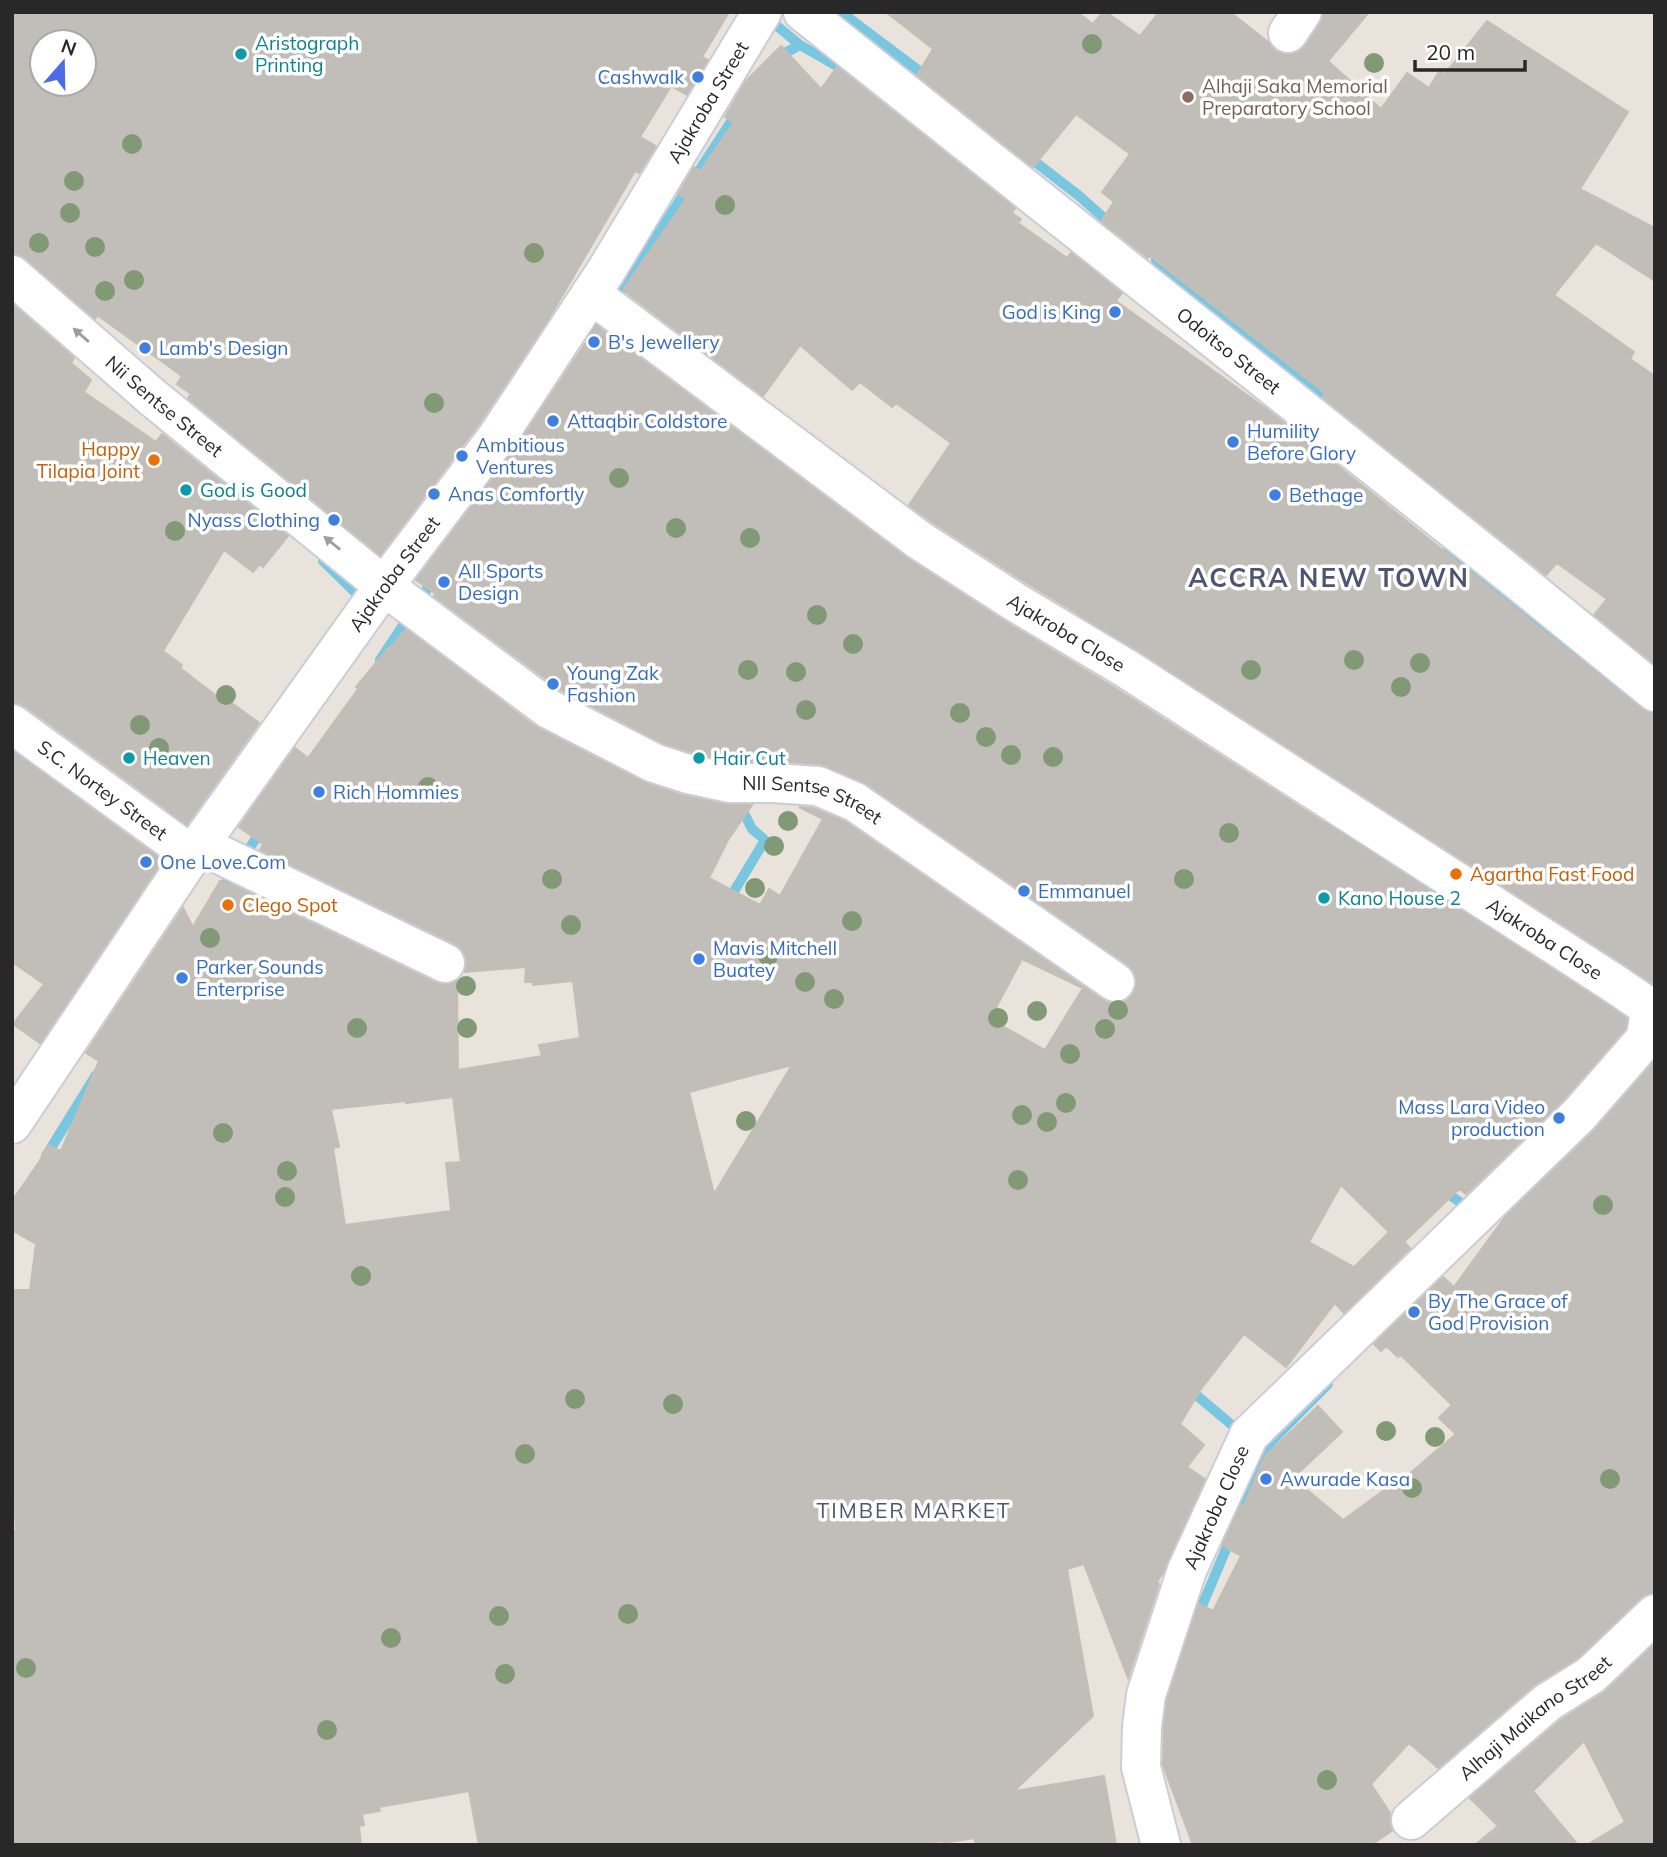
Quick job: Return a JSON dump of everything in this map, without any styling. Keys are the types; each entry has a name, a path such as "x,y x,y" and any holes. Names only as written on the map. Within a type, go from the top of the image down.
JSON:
{"street":[{"name":"Ajakroba Street","path":"16,1111 196,850 384,586 497,437 591,294 761,12"},
{"name":"Odoitso Street","path":"803,12 1517,579 1655,692"},
{"name":"Nii Sentse Street","path":"12,275 152,397 384,586"},
{"name":"Ajakroba Close","path":"591,294 919,540 1127,669 1650,1008 1646,1038 1579,1115 1249,1435 1187,1570 1146,1695 1140,1768 1161,1845"},
{"name":"NII Sentse Street","path":"384,586 549,709 654,763 729,783 818,786 855,802 1115,982"},
{"name":"S.C. Nortey Street","path":"12,724 196,850 445,963"},
{"name":"Alhaji Maikano Street","path":"1411,1820 1548,1702 1591,1675 1655,1614"}],"building":[{"path":"12,12 729,12 702,57 708,60 687,95 671,86 640,137 656,146 639,173 635,171 548,320 479,424 380,555 188,398 191,394 177,384 182,376 97,315 95,319 17,254 12,254"},
{"path":"886,12 1077,12 1093,24 1106,12 1140,36 1159,12 1230,12 1268,42 1275,51 1287,55 1298,52 1306,45 1320,24 1324,12 1369,12 1328,61 1381,109 1407,73 1429,88 1440,70 1445,74 1487,21 1628,112 1580,189 1655,228 1655,281 1596,243 1554,295 1634,352 1630,359 1655,376 1655,664 1594,615 1607,599 1557,563 1546,575 1322,397 1325,393 1101,221 1114,202 1102,192 1130,154 1076,114 1033,167 917,75 933,49"},
{"path":"781,46 821,89 837,67 1015,208 1012,213 1021,219 1018,223 1067,258 1071,253 1122,293 1116,301 1268,410 1641,709 1655,713 1655,985 909,505 951,443 896,403 892,407 860,382 852,390 800,345 763,396 623,290 686,199 678,194 694,167 701,171 734,122 725,117 745,82"},
{"path":"12,304 74,358 71,363 91,380 84,392 156,442 162,434 288,536 263,567 260,564 253,572 224,550 163,651 182,665 180,668 227,704 229,701 259,723 187,824 25,706 12,702"},
{"path":"597,326 907,558 1115,688 1627,1018 1625,1029 1563,1100 1466,1194 1459,1189 1404,1242 1410,1248 1344,1313 1335,1303 1286,1367 1244,1334 1201,1389 1180,1424 1204,1445 1187,1467 1205,1479 1157,1582 1159,1584 1128,1678 1084,1564 1067,1569 1093,1716 1014,1791 1104,1776 1116,1845 975,1845 975,1838 916,1845 479,1845 469,1791 379,1807 380,1811 362,1814 364,1825 359,1826 361,1845 12,1845 12,1531 16,1531 12,1465 12,1290 30,1290 36,1244 12,1230 12,1201 48,1145 61,1151 99,1061 86,1053 183,908 193,927 220,881 436,983 446,985 457,981 458,1070 542,1056 539,1045 580,1038 573,981 533,985 533,982 525,982 526,967 465,972 467,962 463,951 454,943 260,850 263,844 239,827 295,748 308,758 358,689 356,687 406,629 536,727 644,782 681,795 724,804 752,805 728,840 709,878 760,905 769,889 780,896 823,819 799,807 813,808 844,821 1103,1000 1113,1004 1124,1002 1133,994 1137,984 1135,973 1127,964 867,784 820,764 731,761 662,743 561,690 434,596 436,594 416,580 514,450","holes":["1022,959 1083,988 1045,1050 990,1019","792,1065 714,1194 689,1092","453,1097 461,1162 446,1163 451,1211 345,1225 333,1148 339,1147 331,1109","1341,1185 1389,1232 1354,1267 1309,1242"]},
{"path":"12,751 156,856 160,864 40,1043 13,1024 44,984 12,962"},
{"path":"1655,1061 1655,1593 1640,1598 1578,1658 1534,1685 1438,1768 1409,1743 1371,1784 1390,1813 1389,1823 1393,1830 1371,1845 1193,1845 1163,1765 1167,1700 1199,1604 1213,1611 1241,1556 1222,1545 1241,1505 1243,1507 1265,1456 1318,1406 1342,1432 1293,1478 1343,1520 1386,1489 1388,1492 1456,1434 1439,1418 1452,1405 1401,1355 1398,1357 1386,1346 1381,1351 1374,1344 1443,1277 1454,1287 1505,1217 1594,1131"},
{"path":"1655,1644 1655,1845 1587,1845 1625,1822 1584,1741 1533,1791 1578,1845 1475,1845 1498,1826 1470,1798 1561,1720 1606,1691"}],"waterway":[{"path":"841,12 930,79"},
{"path":"765,16 800,45"},
{"path":"775,58 800,45 856,77"},
{"path":"590,338 738,111"},
{"path":"1025,154 1113,226"},
{"path":"1156,260 1333,404"},
{"path":"738,428 763,449 781,459"},
{"path":"1378,441 1456,508"},
{"path":"322,511 380,557 393,563"},
{"path":"1448,550 1652,718"},
{"path":"323,561 364,601"},
{"path":"380,660 435,577"},
{"path":"1081,619 1138,650 1215,703"},
{"path":"12,749 84,800"},
{"path":"719,797 743,811 752,829 765,840 727,903"},
{"path":"167,814 197,834"},
{"path":"1329,821 1383,859 1426,883 1442,898 1528,950 1617,1010 1631,1030 1625,1037"},
{"path":"219,893 263,828"},
{"path":"148,846 175,870"},
{"path":"46,1156 96,1075"},
{"path":"1440,1188 1464,1205"},
{"path":"1239,1517 1272,1441 1328,1384"},
{"path":"1188,1388 1239,1431"},
{"path":"1157,1731 1176,1690 1171,1685 1172,1677 1232,1535"}],"place":[{"name":"Aristograph Printing","path":"241,54"},
{"name":"Cashwalk","path":"698,77"},
{"name":"Alhaji Saka Memorial Preparatory School","path":"1188,97"},
{"name":"God is King","path":"1115,312"},
{"name":"B's Jewellery","path":"594,342"},
{"name":"Lamb's Design","path":"145,348"},
{"name":"Attaqbir Coldstore","path":"553,421"},
{"name":"Humility Before Glory","path":"1233,442"},
{"name":"Ambitious Ventures","path":"462,456"},
{"name":"Happy Tilapia Joint","path":"154,460"},
{"name":"God is Good","path":"186,490"},
{"name":"Anas Comfortly","path":"434,494"},
{"name":"Bethage","path":"1275,495"},
{"name":"Nyass Clothing","path":"334,520"},
{"name":"All Sports Design","path":"444,582"},
{"name":"Young Zak Fashion","path":"553,684"},
{"name":"Heaven","path":"129,758"},
{"name":"Hair Cut","path":"699,758"},
{"name":"Rich Hommies","path":"319,792"},
{"name":"One Love.Com","path":"146,862"},
{"name":"Agartha Fast Food","path":"1456,874"},
{"name":"Emmanuel","path":"1024,891"},
{"name":"Kano House 2","path":"1324,898"},
{"name":"Clego Spot","path":"228,905"},
{"name":"Mavis Mitchell Buatey","path":"699,959"},
{"name":"Parker Sounds Enterprise","path":"182,978"},
{"name":"Mass Lara Video production","path":"1559,1118"},
{"name":"By The Grace of God Provision","path":"1414,1312"},
{"name":"Awurade Kasa","path":"1266,1479"}],"district":[{"name":"ACCRA NEW TOWN","path":"1329,578"},
{"name":"TIMBER MARKET","path":"914,1511"}]}
